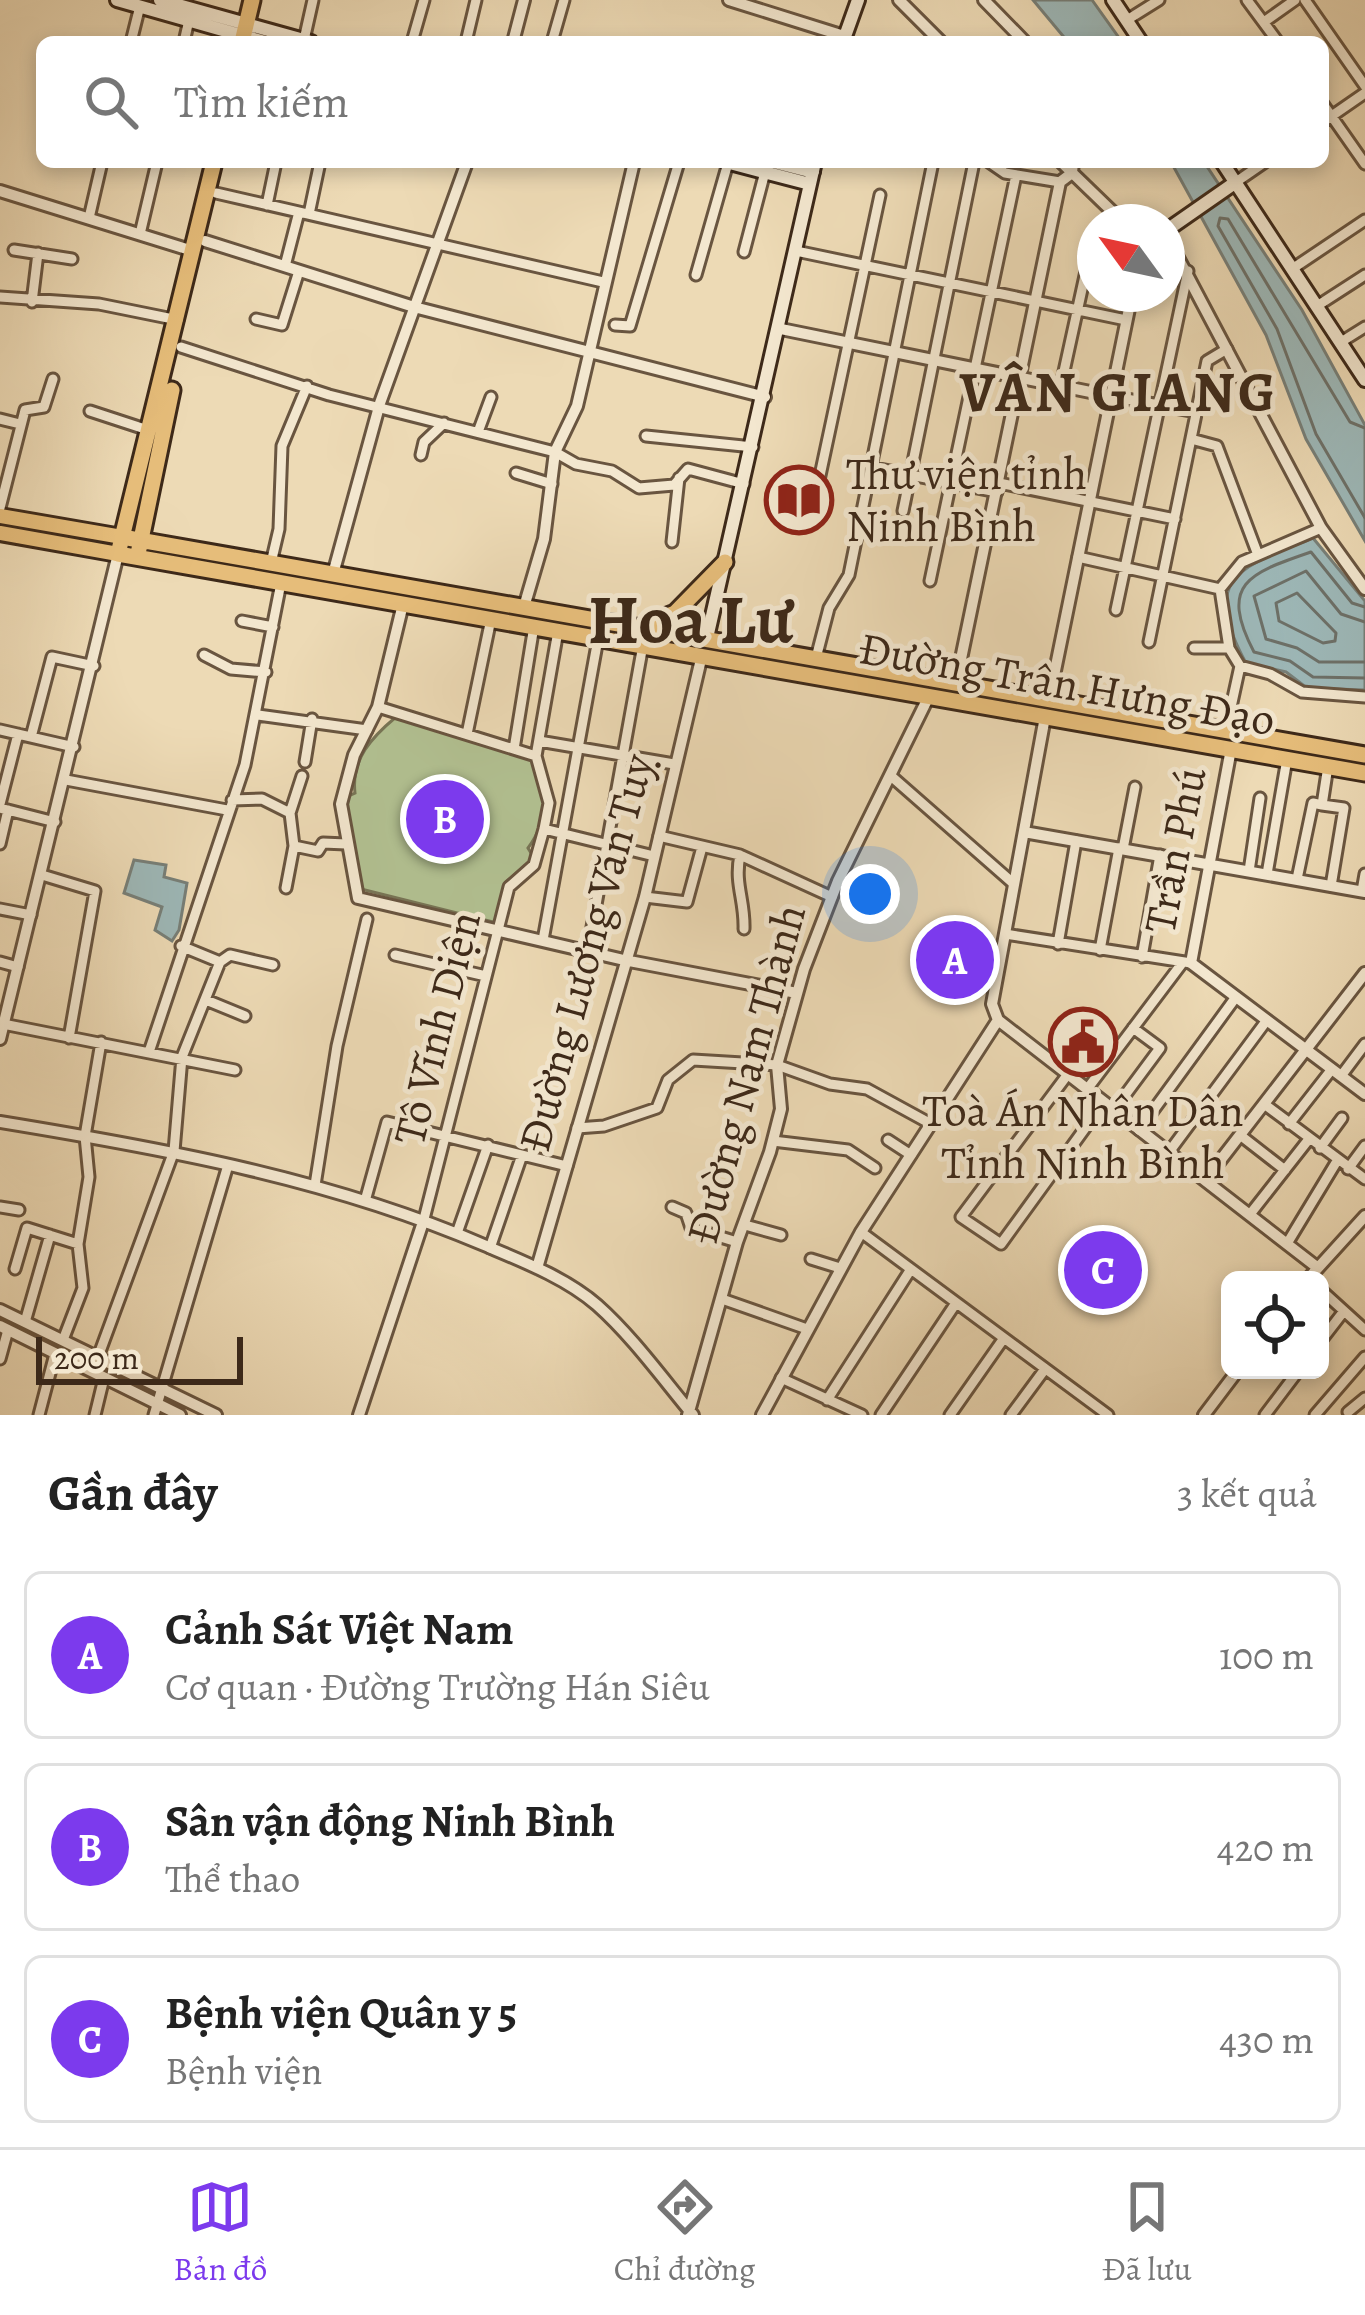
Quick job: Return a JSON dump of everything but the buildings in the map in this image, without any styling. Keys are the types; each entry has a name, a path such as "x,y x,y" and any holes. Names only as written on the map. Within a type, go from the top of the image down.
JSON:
{"highway":[{"path":"251,0 251,36"},
{"path":"251,36 261,0"},
{"path":"139,549 213,168"},
{"path":"120,545 222,168"},
{"name":"Đường Trân Hưng Đạo","path":"120,545 281,583 598,638 816,658 956,683 1047,709"},
{"name":"Đường Trân Hưng Đạo","path":"139,549 271,563 634,626 705,647 929,696 1365,755"},
{"path":"634,626 674,613 725,562"},
{"name":"Đường Trân Hưng Đạo","path":"1230,737 1287,759 1365,772"}],"main road":[{"path":"117,0 191,10"},
{"path":"160,0 251,36"},
{"path":"844,36 858,0"},
{"path":"1113,0 1137,36"},
{"path":"705,647 781,329 812,173 777,168"},
{"path":"1226,168 1364,378"},
{"path":"1185,220 1236,182"},
{"path":"0,512 120,545"},
{"path":"0,533 120,545"}],"street":[{"path":"309,36 313,0"},
{"path":"414,36 424,0"},
{"path":"467,36 476,0"},
{"path":"515,36 524,0"},
{"path":"554,36 563,0"},
{"path":"729,0 834,36"},
{"path":"899,0 935,36"},
{"path":"984,0 1019,36"},
{"path":"1127,20 1159,0"},
{"path":"1247,0 1274,36"},
{"path":"1264,22 1295,0"},
{"path":"1305,0 1365,90 1329,117"},
{"path":"132,36 140,6"},
{"path":"1329,121 1365,164"},
{"path":"89,218 101,168"},
{"path":"140,234 156,168"},
{"path":"267,205 275,168"},
{"path":"285,266 318,168"},
{"path":"333,574 380,404 464,168"},
{"path":"524,607 544,539 555,452 577,406 632,168"},
{"path":"615,325 630,326 677,168"},
{"path":"696,275 725,168"},
{"path":"744,252 770,168"},
{"path":"816,658 829,608 849,575 932,168"},
{"path":"903,511 973,168"},
{"path":"1001,168 1060,182"},
{"path":"956,683 1060,182 1071,168"},
{"path":"1073,168 1102,204"},
{"path":"1236,182 1256,168"},
{"path":"930,581 1016,175"},
{"path":"0,191 140,234 285,266 414,307 765,397"},
{"path":"216,193 603,282"},
{"path":"815,499 880,195"},
{"path":"1292,269 1365,220"},
{"path":"14,250 72,259"},
{"path":"796,251 1077,310"},
{"path":"32,302 38,254"},
{"path":"1185,266 1321,528 1365,589"},
{"path":"256,319 282,325 299,271"},
{"path":"1116,610 1188,271"},
{"path":"1317,306 1365,275"},
{"path":"0,297 99,304 178,320"},
{"path":"1061,385 1078,312"},
{"path":"1088,312 1126,320"},
{"path":"1128,312 992,1004 998,1020 1288,1242 1307,1271"},
{"path":"1341,342 1365,327"},
{"path":"781,329 1197,412"},
{"path":"181,346 307,386 555,452 576,464 612,471 639,488 674,485 688,469 744,484"},
{"path":"1149,642 1207,361 1228,349"},
{"path":"0,512 26,407 45,405 52,379"},
{"path":"271,563 278,530 282,446 307,386"},
{"path":"478,432 490,397"},
{"path":"90,411 152,431"},
{"path":"0,419 20,424"},
{"path":"421,455 424,442 444,423"},
{"path":"646,436 753,447"},
{"path":"1191,439 1217,446 1258,555"},
{"path":"870,467 1174,519"},
{"path":"516,473 552,484"},
{"path":"672,542 679,478"},
{"path":"1321,528 1227,574 1220,589 1229,648 1240,666 1270,674 1302,692 1365,697"},
{"path":"0,1039 120,545"},
{"path":"1078,557 1220,589"},
{"path":"149,1052 258,715 281,583"},
{"path":"403,604 377,707 345,779 341,804 358,898 624,960 797,993"},
{"path":"467,734 491,619"},
{"path":"242,621 274,627"},
{"path":"514,748 534,626"},
{"path":"558,631 536,756 549,803 544,829 655,856"},
{"path":"543,940 598,638"},
{"path":"587,949 643,645"},
{"name":"Đường Lương Văn Tuỵ","path":"536,1268 645,897 705,647"},
{"path":"1194,648 1229,648"},
{"path":"203,655 231,669 266,673"},
{"path":"31,737 52,657 94,666"},
{"name":"Trần Phú","path":"1240,666 1187,962 1365,1094"},
{"name":"Đường Nam Thành","path":"690,1414 737,1242 773,1141 781,1109 777,1065 797,993 832,897 929,696"},
{"path":"377,707 536,756"},
{"path":"258,715 367,730"},
{"path":"304,763 312,719"},
{"path":"0,730 74,747"},
{"path":"0,844 18,734"},
{"path":"539,741 674,764"},
{"path":"1268,874 1287,759"},
{"path":"1322,805 1328,766"},
{"path":"286,888 294,846 290,813 302,776"},
{"path":"891,776 1014,884"},
{"path":"66,780 230,805 262,799 290,813"},
{"path":"1100,950 1136,788"},
{"path":"1249,871 1261,798"},
{"path":"1297,879 1313,803 1344,808 1331,886"},
{"path":"3,808 55,822"},
{"name":"Tô Vĩnh Diện","path":"359,1415 424,1219 509,886 534,865 544,829"},
{"path":"1024,832 1364,892 1365,874"},
{"path":"659,836 740,855 832,897"},
{"path":"1058,944 1076,841"},
{"path":"294,846 318,850 323,843 346,844"},
{"path":"645,897 687,902 702,847"},
{"path":"740,855 735,881 743,900 744,929"},
{"path":"1142,957 1160,855"},
{"path":"42,875 95,891 69,1038"},
{"path":"0,909 31,915"},
{"path":"315,1185 337,1046 367,919"},
{"path":"1005,934 1187,962"},
{"path":"181,946 220,962"},
{"path":"394,955 486,976"},
{"path":"98,1358 174,1150 182,1057 220,962 230,956 273,965"},
{"path":"0,962 18,967"},
{"path":"1088,1088 1187,962"},
{"path":"1206,1179 1365,973"},
{"path":"1139,1130 1236,997"},
{"path":"206,1000 245,1016"},
{"path":"762,1415 861,1232 998,1020"},
{"path":"1168,1152 1268,1020"},
{"path":"3,1024 235,1070"},
{"path":"1068,1074 961,1217 1001,1244 1160,1048 1133,1028"},
{"path":"63,1340 82,1288 78,1244 89,1177 85,1136 101,1042"},
{"path":"1289,1124 1365,1044"},
{"path":"577,1128 604,1126 656,1108 668,1080 693,1060 777,1065 830,1084 867,1089 931,1124"},
{"path":"1264,1105 1365,1179"},
{"path":"1320,1148 1342,1118"},
{"path":"0,1122 174,1150 315,1185 424,1219 536,1268 596,1304 690,1414"},
{"path":"365,1201 387,1122 567,1166"},
{"path":"1240,1135 1285,1170"},
{"path":"1251,1213 1309,1139"},
{"path":"888,1140 910,1155"},
{"path":"773,1141 848,1150 875,1168"},
{"path":"457,1233 488,1144"},
{"path":"1348,1169 1365,1146"},
{"path":"490,1248 522,1155"},
{"path":"1288,1242 1337,1161"},
{"path":"156,1409 228,1165"},
{"path":"672,1207 684,1212 689,1227 737,1242"},
{"path":"0,1208 19,1210"},
{"path":"1316,1271 1365,1216"},
{"path":"745,1225 781,1235"},
{"path":"15,1269 27,1228 78,1244"},
{"path":"861,1232 1108,1415"},
{"path":"25,1322 50,1235"},
{"path":"812,1259 840,1268"},
{"path":"827,1400 911,1269"},
{"path":"1329,1297 1365,1330"},
{"path":"722,1299 807,1329"},
{"path":"881,1415 956,1303"},
{"path":"0,1310 216,1415"},
{"path":"1329,1330 1344,1311"},
{"path":"0,1359 4,1328 156,1409 180,1415"},
{"path":"950,1415 1004,1337"},
{"path":"39,1415 55,1354"},
{"path":"1315,1415 1365,1357"},
{"path":"1011,1415 1045,1369"},
{"path":"94,1415 104,1378"},
{"path":"781,1378 862,1415"},
{"path":"1204,1415 1231,1379"},
{"path":"1264,1415 1292,1379"},
{"path":"1348,1412 1365,1398"}],"green space":[{"path":"396,717 535,758 544,805 528,848 534,858 506,882 497,923 361,889 344,798 355,793 356,770 365,750"}],"water":[{"path":"1033,0 1092,0 1118,36 1063,36"},
{"path":"1174,168 1208,168 1302,310 1365,425 1365,541 1306,439 1266,335"},
{"path":"1313,538 1365,601 1365,690 1307,688 1286,672 1246,663 1232,634 1227,611 1235,579 1248,567"},
{"path":"134,860 166,865 164,877 187,883 179,930 172,941 155,930 162,907 124,893"}],"place":[{"name":"Thư viện tỉnh Ninh Bình","path":"799,500"},
{"name":"Sân vận động Ninh Bình","path":"445,819"},
{"name":"Cảnh Sát Việt Nam","path":"955,960"},
{"name":"Toà Án Nhân Dân Tỉnh Ninh Bình","path":"1083,1042"},
{"name":"Bệnh viện Quân y 5","path":"1103,1270"}],"district":[{"name":"VÂN GIANG","path":"1119,392"},
{"name":"Hoa Lư","path":"691,620"}]}
